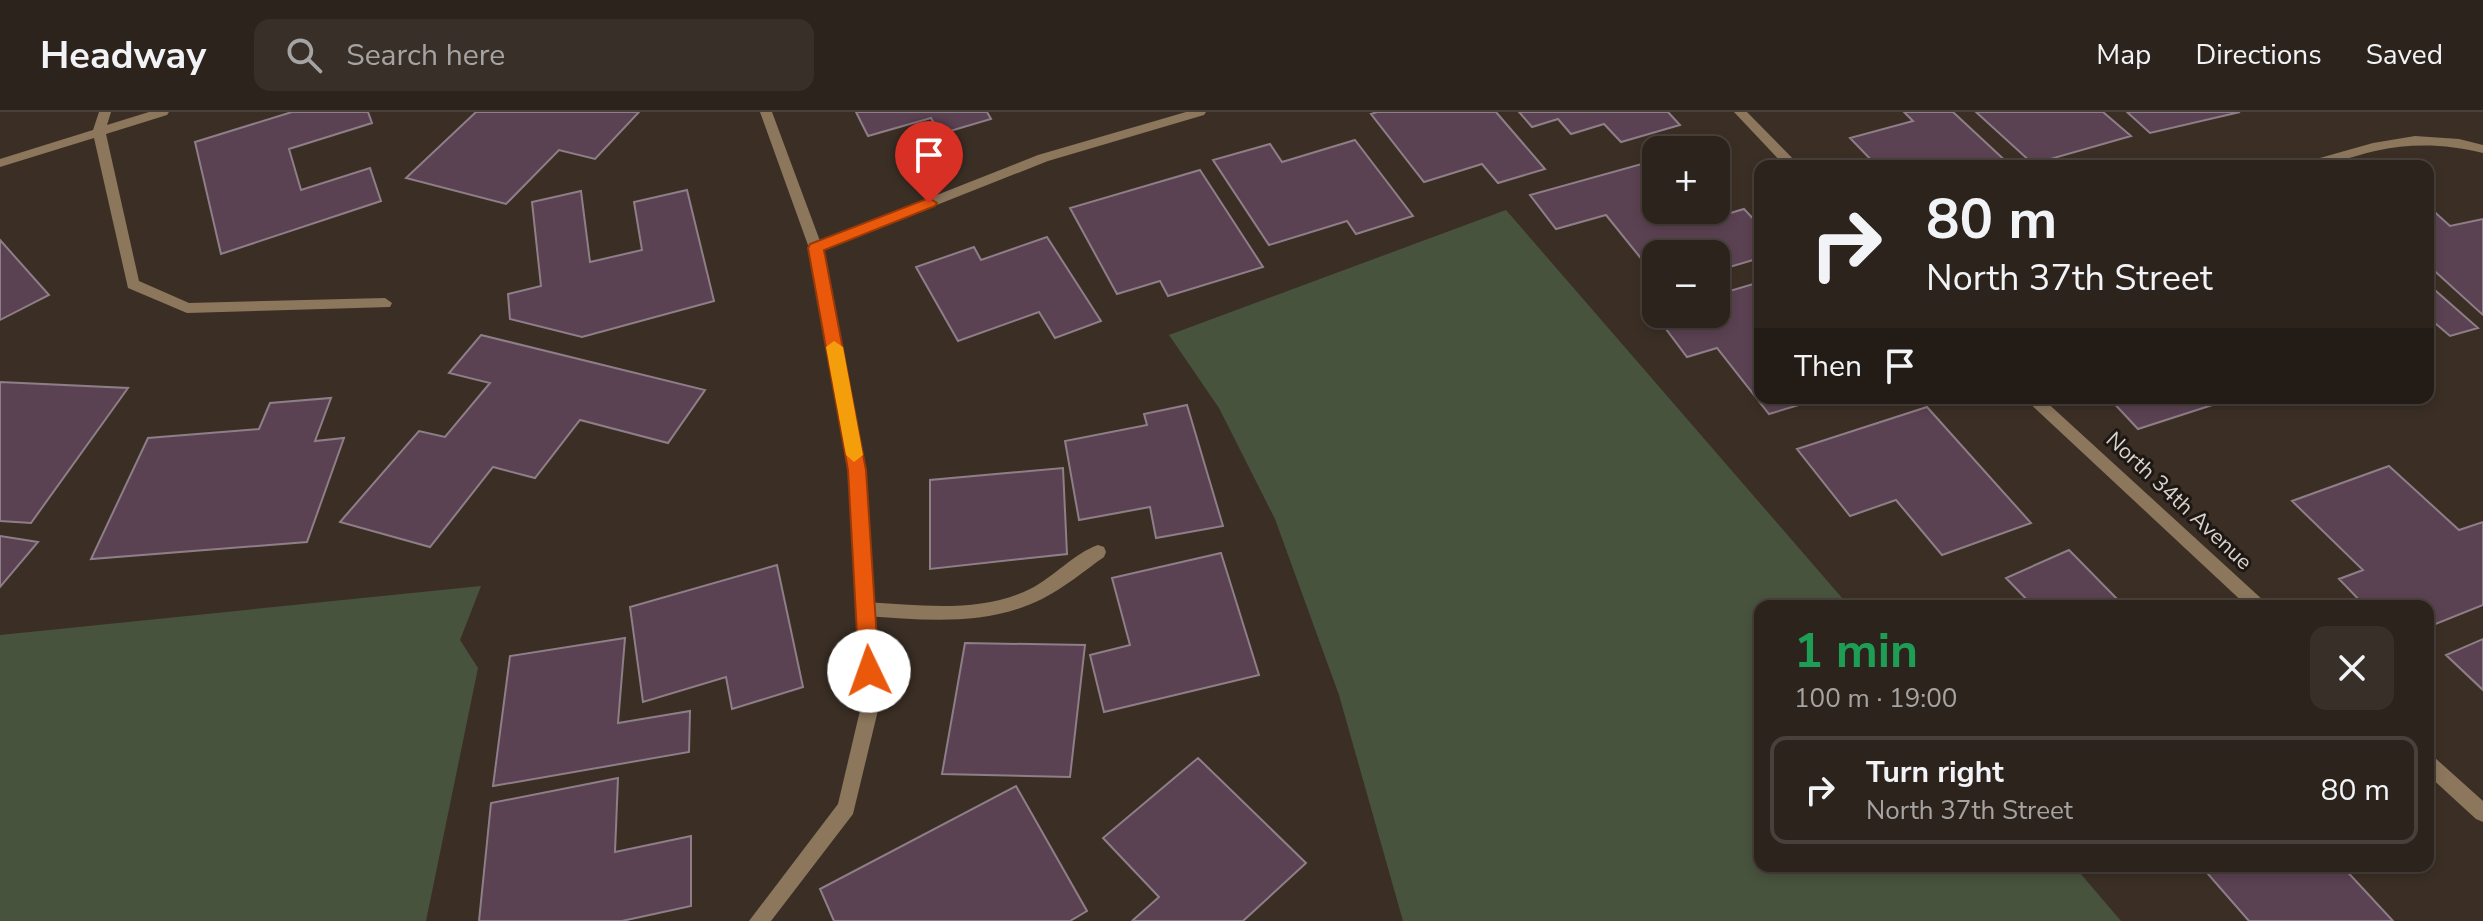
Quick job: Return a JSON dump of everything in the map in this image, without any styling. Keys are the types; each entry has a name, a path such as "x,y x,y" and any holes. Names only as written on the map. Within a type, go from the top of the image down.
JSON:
{"street":[{"path":"105,112 99,131 133,284 187,308 385,303"},
{"path":"0,163 163,112"},
{"path":"759,921 846,808 871,702 857,470 816,248 766,112"},
{"path":"816,248 1043,158 1200,112"},
{"path":"1740,112 1787,160"},
{"path":"2328,160 2399,140 2460,142 2483,149"},
{"name":"North 34th Avenue","path":"2039,404 2251,600"},
{"path":"865,609 972,614 997,610 1037,594 1098,552"},
{"path":"2434,768 2483,813"}],"green space":[{"path":"1506,210 1844,600 1754,600 1754,872 2079,872 2121,921 1403,921 1339,695 1275,519 1219,408 1169,335"},
{"path":"481,586 460,640 478,668 426,921 0,921 0,635"}],"building":[{"path":"292,112 368,112 372,123 289,149 301,190 370,168 381,201 221,254 195,142"},
{"path":"476,112 639,112 595,159 559,150 506,204 406,178"},
{"path":"856,112 987,112 991,119 940,134 931,118 868,136"},
{"path":"1496,112 1545,169 1498,183 1482,164 1424,182 1371,114"},
{"path":"1519,112 1668,112 1680,125 1621,142 1604,124 1571,134 1558,119 1532,127"},
{"path":"1904,112 1953,112 2005,160 1871,160 1850,138 1913,121"},
{"path":"1976,112 2103,112 2131,136 2047,160 2029,160"},
{"path":"2127,112 2240,112 2150,133"},
{"path":"1355,140 1413,216 1356,234 1347,221 1269,245 1213,160 1270,144 1282,162"},
{"path":"1642,164 1642,224 1730,224 1730,213 1744,209 1754,220 1754,260 1730,267 1730,240 1642,240 1642,260 1606,215 1556,229 1530,195"},
{"path":"1200,170 1263,267 1168,296 1160,281 1117,294 1070,208"},
{"path":"687,190 714,301 582,337 510,319 508,294 541,286 532,202 581,191 590,262 642,250 634,202"},
{"path":"2434,211 2450,226 2483,219 2483,315 2434,270"},
{"path":"1047,237 1101,321 1055,338 1039,312 958,341 916,267 974,247 981,260"},
{"path":"0,240 49,295 0,320"},
{"path":"1754,284 1754,395 1717,348 1687,357 1665,328 1730,328 1730,291"},
{"path":"2434,289 2478,328 2450,336 2434,322"},
{"path":"481,335 705,390 668,443 580,420 535,478 493,467 430,547 340,522 419,431 445,437 490,383 449,373"},
{"path":"0,382 128,388 31,523 0,521"},
{"path":"331,398 315,441 344,438 307,542 91,559 148,438 259,429 270,403"},
{"path":"1761,404 1802,404 1769,414"},
{"path":"2115,404 2215,404 2138,429"},
{"path":"1187,405 1223,526 1156,538 1150,507 1079,520 1065,441 1147,425 1144,414"},
{"path":"1927,407 2031,523 1942,555 1896,500 1850,516 1797,449"},
{"path":"2389,466 2459,530 2483,522 2483,605 2434,625 2434,600 2359,600 2339,579 2363,570 2292,501"},
{"path":"1063,468 1067,554 930,569 930,480"},
{"path":"0,536 38,542 0,587"},
{"path":"2069,550 2118,600 2027,600 2006,578"},
{"path":"1221,553 1259,675 1104,712 1090,655 1130,645 1112,578"},
{"path":"777,565 803,687 732,709 726,677 643,702 630,607"},
{"path":"625,638 618,723 690,711 689,752 493,786 510,656"},
{"path":"2483,639 2483,690 2446,655"},
{"path":"965,643 1085,645 1070,777 942,774"},
{"path":"1198,758 1306,863 1243,921 1132,921 1159,897 1103,838"},
{"path":"618,778 615,852 691,836 691,906 622,921 479,921 491,803"},
{"path":"1016,786 1087,911 1070,921 834,921 820,889"},
{"path":"2206,872 2348,872 2393,921 2249,921"}],"slow traffic":[{"path":"834,347 854,455"}],"route":[{"path":"869,671 857,470 816,248 929,203"}]}
